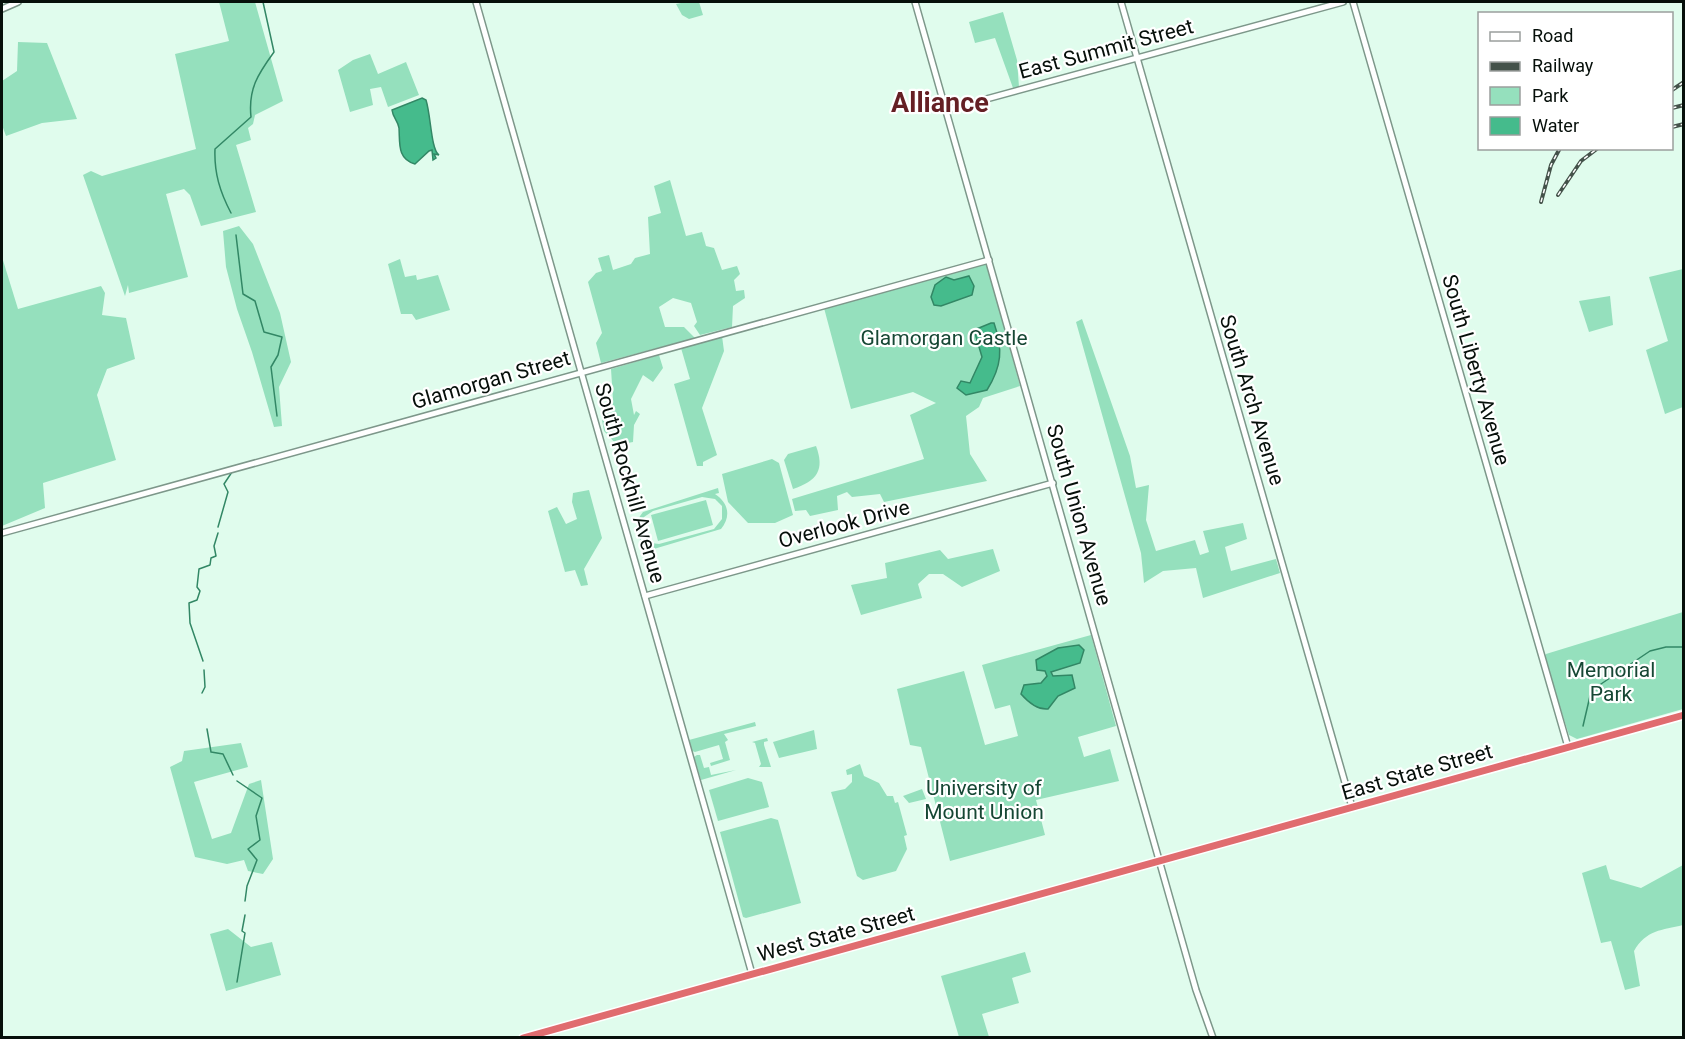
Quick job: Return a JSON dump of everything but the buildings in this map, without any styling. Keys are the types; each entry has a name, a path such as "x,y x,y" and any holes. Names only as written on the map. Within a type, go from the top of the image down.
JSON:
{"highway":[{"name":"East State Street","path":"1159,862 1683,715"},
{"name":"West State Street","path":"523,1038 1159,862"}],"street":[{"path":"2,9 18,2"},
{"name":"South Rockhill Avenue","path":"476,2 752,974"},
{"name":"South Union Avenue","path":"915,2 1159,862 1201,1006 1213,1038"},
{"name":"South Arch Avenue","path":"1121,2 1352,807"},
{"name":"East Summit Street","path":"946,110 1343,2"},
{"name":"South Liberty Avenue","path":"1353,2 1568,747"},
{"name":"Glamorgan Street","path":"2,533 989,260"},
{"name":"Overlook Drive","path":"645,596 1053,483"}],"green space":[{"path":"219,2 255,2 283,101 255,115 253,124 248,128 251,140 236,145 256,212 201,226 190,195 184,189 166,194 188,277 129,293 128,285 125,296 83,175 91,171 102,176 196,149 175,54 229,41"},
{"path":"699,2 703,15 689,19 682,15 676,4"},
{"path":"1003,12 1017,60 1019,87 1013,88 995,38 975,43 969,22"},
{"path":"18,42 47,43 77,119 42,123 6,136 2,125 2,81 17,71"},
{"path":"370,54 378,74 406,62 419,95 388,107 381,87 370,89 373,105 350,112 338,70 353,60"},
{"path":"670,180 686,236 702,232 706,246 714,248 722,270 737,266 740,274 734,280 736,291 744,290 745,298 733,306 732,327 700,335 694,326 697,322 691,303 673,298 659,307 665,327 684,327 695,338 601,363 596,343 602,333 588,282 596,273 602,271 598,258 609,255 613,270 631,264 635,258 650,254 648,217 661,213 654,186"},
{"path":"239,226 253,244 280,313 291,362 279,387 282,426 274,427 226,267 223,231"},
{"path":"2,257 18,309 101,286 105,293 102,315 126,318 135,359 107,369 97,395 116,460 43,483 45,508 2,526"},
{"path":"400,259 405,277 416,275 417,280 438,275 450,310 416,320 412,314 401,314 388,264"},
{"name":"Glamorgan Castle","path":"987,263 1020,386 983,398 979,407 966,416 970,454 987,481 884,502 880,494 852,497 847,492 837,496 838,510 810,516 806,510 795,511 792,499 924,459 910,415 936,403 913,392 851,409 824,308"},
{"path":"1683,269 1683,407 1665,414 1646,350 1668,341 1649,277"},
{"path":"1610,296 1613,325 1589,332 1579,301"},
{"path":"1082,319 1130,456 1136,488 1149,485 1146,520 1156,551 1195,540 1200,555 1209,552 1203,531 1243,523 1247,539 1225,547 1231,571 1276,559 1280,573 1203,598 1196,568 1163,571 1144,583 1141,553 1076,322"},
{"path":"722,336 724,351 702,408 717,455 703,462 703,466 697,466 674,384 690,379 681,348"},
{"path":"659,355 663,368 653,382 643,375 631,399 634,415 636,411 640,414 634,425 633,442 617,445 604,431 602,420 613,400 611,369"},
{"path":"816,446 820,462 817,473 808,482 793,489 784,460 788,454"},
{"path":"772,459 779,463 793,515 775,523 748,523 728,502 722,474"},
{"path":"718,488 719,493 715,494 726,506 727,515 721,529 647,551 647,546 639,539 636,530 643,512","holes":["702,497 715,499 722,506 722,519 714,529 659,544 651,543 643,537 640,524 644,517 653,511"]},
{"path":"589,490 602,538 584,569 588,585 581,586 575,570 565,572 548,511 557,507 566,524 577,519 572,502 573,493"},
{"path":"706,500 713,525 658,541 651,515"},
{"path":"993,549 1000,571 962,587 943,574 929,574 918,584 922,598 861,615 851,585 887,578 885,563 940,550 948,559"},
{"name":"Memorial Park","path":"1683,612 1683,709 1577,739 1569,735 1544,657 1546,654"},
{"name":"University of Mount Union","path":"1091,635 1116,726 1078,737 1084,757 1110,749 1119,781 1036,800 1045,835 950,861 921,747 910,745 897,689 964,671 985,745 1018,736 1010,705 995,709 982,665"},
{"path":"755,722 756,726 724,734 728,740 725,742 730,760 711,766 710,763 723,759 719,745 692,751 689,740"},
{"path":"814,730 817,749 779,758 773,742"},
{"path":"767,738 768,741 764,742 764,745 771,767 759,767 761,764 755,743 752,742"},
{"path":"241,743 248,767 194,782 212,839 231,833 249,784 261,780 273,859 263,874 248,871 244,860 227,864 195,857 170,767 182,761 184,751"},
{"path":"700,755 704,768 709,767 711,775 736,770 701,780 694,757"},
{"path":"860,764 864,776 879,783 887,796 893,796 895,803 898,802 907,835 904,836 907,849 896,871 863,880 857,876 831,792 845,789 852,782 852,774 847,775 846,770"},
{"path":"748,778 762,782 769,807 718,821 709,790"},
{"path":"922,789 926,799 909,803 903,796"},
{"path":"771,818 778,820 801,903 746,918 743,917 720,832"},
{"path":"1606,865 1610,879 1641,888 1683,865 1683,925 1655,932 1639,944 1634,951 1640,986 1625,990 1611,941 1601,943 1582,873"},
{"path":"228,929 251,947 272,942 281,975 226,991 210,934"},
{"path":"1025,952 1031,972 1012,978 1019,1003 982,1014 989,1037 959,1037 941,976"}],"water":[{"path":"422,98 426,100 434,147 439,155 434,154 436,158 433,160 432,150 429,151 415,164 409,162 402,154 398,126 392,110"},
{"path":"969,276 974,286 972,295 941,306 934,305 931,297 935,285 946,277 954,280"},
{"path":"994,323 1000,349 996,373 987,390 966,395 957,388 961,381 970,383 982,357 974,330"},
{"path":"1079,645 1084,650 1080,663 1051,672 1053,676 1072,675 1075,688 1058,696 1048,709 1036,707 1021,694 1024,685 1041,683 1047,676 1045,671 1037,670 1036,660 1058,648"}],"waterway":[{"path":"231,213 218,182 215,149 251,117 251,98 255,82 274,52 263,2"},
{"path":"236,235 243,294 255,301 264,332 282,337 278,355 271,367 277,416"},
{"path":"218,527 228,492 224,484 232,472"},
{"path":"203,661 190,623 189,603 197,600 200,591 197,587 199,569 210,565 211,558 216,556 214,546 218,533"},
{"path":"1583,726 1590,696 1601,684 1650,651 1666,647 1684,647"},
{"path":"202,693 205,687 204,670"},
{"path":"207,729 211,752 223,754 233,775"},
{"path":"237,781 262,798 256,816 260,840 248,849 257,860 247,886 245,901"},
{"path":"237,982 245,933 242,931 245,915"}],"railway":[{"path":"1673,89 1684,82"},
{"path":"1673,108 1684,105"},
{"path":"1673,127 1684,124"},
{"path":"1541,202 1551,165 1559,150"},
{"path":"1558,195 1581,161 1595,150"}],"district":[{"name":"Alliance","path":"940,103"}]}
